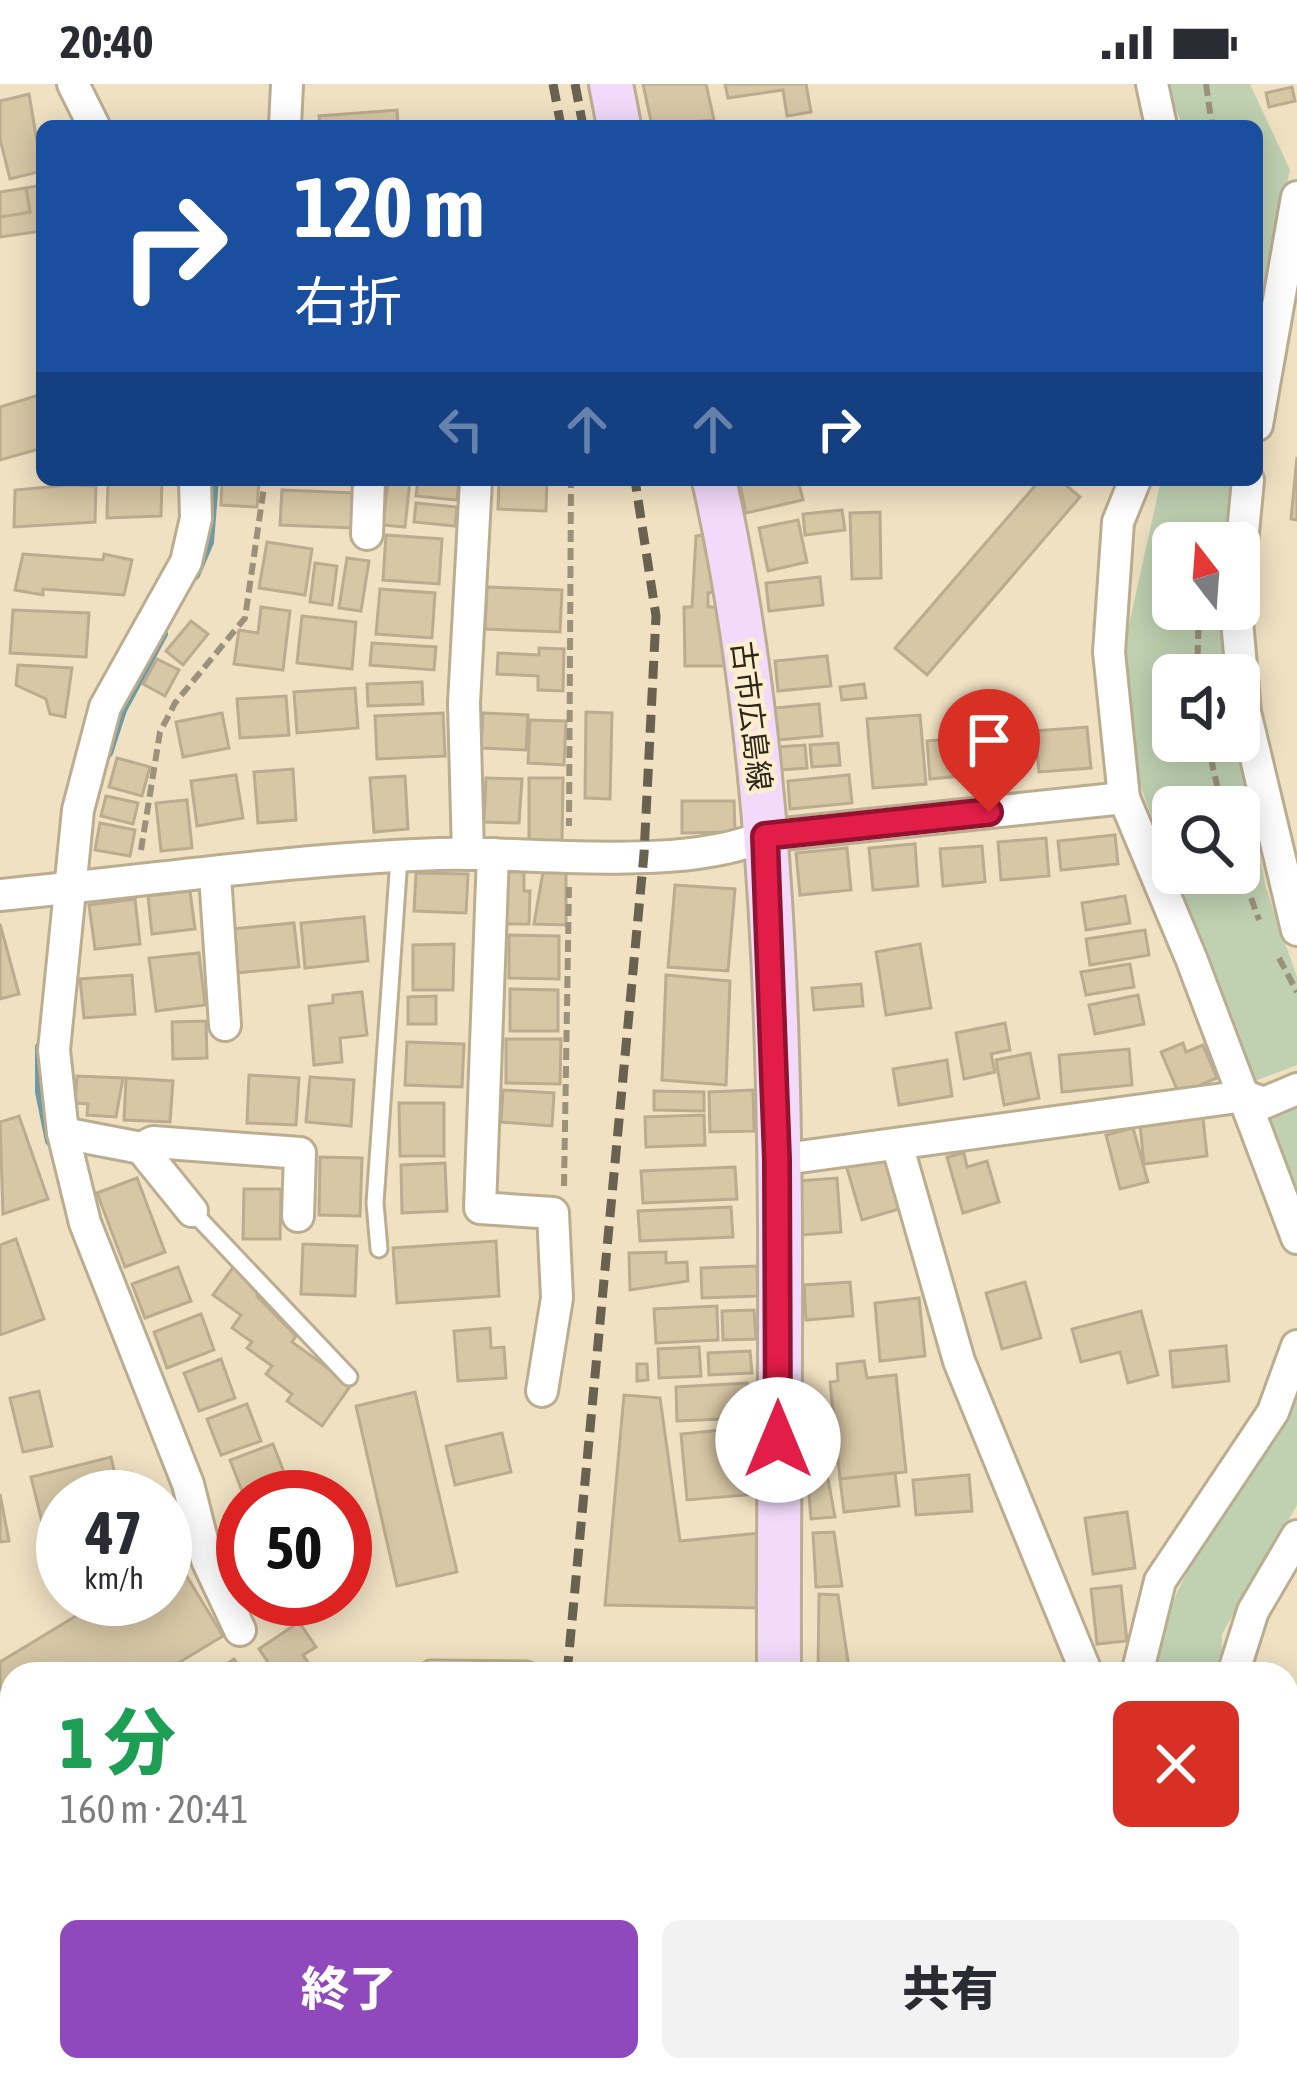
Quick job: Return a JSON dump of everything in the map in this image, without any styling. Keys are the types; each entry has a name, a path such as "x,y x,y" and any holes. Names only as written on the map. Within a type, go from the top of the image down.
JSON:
{"main road":[{"path":"611,84 618,120"},
{"name":"古市広島線","path":"715,486 726,532 765,836 777,1160 778,1662"}],"street":[{"path":"73,84 91,120"},
{"path":"285,120 287,84"},
{"path":"1152,84 1160,120"},
{"path":"1263,391 1297,197"},
{"path":"195,486 196,518 185,562 105,707 79,809 54,1050 63,1133 85,1223 188,1484 207,1560 240,1630"},
{"path":"368,534 369,486"},
{"path":"476,486 464,703 481,854 480,1208 553,1213 557,1298 542,1390"},
{"path":"1133,486 1118,522 1109,652 1124,798 1246,1096 1297,1238"},
{"path":"1245,522 1248,486"},
{"path":"1239,630 1245,712 1297,930"},
{"path":"0,895 399,857 737,848 765,836 1124,798"},
{"path":"215,875 225,1024"},
{"path":"777,1160 1246,1096 1264,1103 1297,1089"},
{"path":"63,1133 141,1148 153,1142 300,1153 298,1216"},
{"path":"897,1144 959,1361 1082,1662"},
{"path":"141,1148 192,1211"},
{"path":"1140,1662 1160,1581 1274,1412 1297,1346"},
{"path":"1238,1662 1253,1611 1297,1536"}],"lane":[{"path":"379,1249 375,1203 399,857"},
{"path":"192,1211 349,1377"}],"path":[{"path":"1206,84 1211,120"},
{"path":"136,883 160,732 175,703 245,618 264,486"}],"green space":[{"path":"1165,84 1250,84 1290,170 1263,294 1263,120 1180,120"},
{"path":"1160,486 1235,486 1231,522 1152,522 1152,630 1225,630 1227,654 1152,654 1152,762 1244,762 1248,786 1152,786 1152,817 1139,782 1125,643"},
{"path":"1260,855 1265,885 1297,977 1297,1065 1252,1082 1181,894 1260,894"},
{"path":"1297,1105 1297,1202 1267,1118"},
{"path":"1297,1396 1297,1505 1222,1634 1221,1662 1156,1662 1175,1597"}],"building":[{"path":"643,84 706,84 714,120 651,120"},
{"path":"725,84 806,84 811,112 787,116 783,90 728,98"},
{"path":"1292,87 1295,101 1269,107 1266,93"},
{"path":"29,94 36,172 10,179 0,139 0,101"},
{"path":"397,110 398,120 319,120 319,116"},
{"path":"36,186 36,232 0,237 0,217 30,212 26,188"},
{"path":"26,188 30,212 0,217 0,192"},
{"path":"36,396 36,450 0,460 0,407"},
{"path":"1297,457 1297,520 1291,519"},
{"path":"96,486 95,522 14,527 15,490"},
{"path":"108,486 162,486 161,516 107,518"},
{"path":"222,486 259,486 257,507 221,505"},
{"path":"387,486 409,486 405,527 383,525"},
{"path":"417,486 458,486 457,500 416,496"},
{"path":"499,486 547,486 546,511 498,509"},
{"path":"740,486 800,486 803,500 746,513"},
{"path":"1035,486 1067,486 1080,497 927,675 895,648"},
{"path":"282,490 355,493 353,528 280,525"},
{"path":"416,503 457,507 455,526 414,522"},
{"path":"842,510 845,530 805,535 803,514"},
{"path":"880,512 881,578 852,579 850,513"},
{"path":"798,520 807,562 768,571 759,528"},
{"path":"708,534 717,591 708,593 708,607 723,607 724,666 685,666 684,607 692,607 696,536"},
{"path":"386,535 442,539 439,584 383,580"},
{"path":"267,542 312,549 305,595 259,588"},
{"path":"23,554 103,560 104,554 132,560 124,595 43,589 43,595 15,590"},
{"path":"347,558 369,561 361,611 339,608"},
{"path":"315,563 337,566 332,605 310,602"},
{"path":"820,577 823,605 769,611 766,583"},
{"path":"487,587 562,590 560,632 485,629"},
{"path":"380,589 435,593 432,638 376,634"},
{"path":"261,607 290,611 283,670 234,664 239,630 258,633"},
{"path":"13,610 89,613 86,657 10,653"},
{"path":"302,616 356,622 352,669 297,663"},
{"path":"191,621 208,634 183,665 166,651"},
{"path":"372,643 436,647 434,670 370,665"},
{"path":"539,648 564,649 563,691 538,690 538,676 497,674 498,653 539,655"},
{"path":"827,656 831,686 778,691 775,661"},
{"path":"157,659 179,670 165,696 143,684"},
{"path":"18,665 72,668 65,717 50,714 46,699 16,685"},
{"path":"422,682 423,704 368,706 367,684"},
{"path":"864,684 866,698 842,700 840,687"},
{"path":"355,688 358,728 297,733 294,692"},
{"path":"286,696 289,735 240,738 237,699"},
{"path":"819,704 822,736 777,740 774,708"},
{"path":"586,712 612,713 610,799 585,798"},
{"path":"222,713 229,748 183,757 176,722"},
{"path":"443,713 445,756 377,759 375,716"},
{"path":"483,713 528,715 526,750 481,748"},
{"path":"920,715 926,784 873,788 867,719"},
{"path":"530,720 566,721 564,765 528,763"},
{"path":"1026,727 1030,766 983,770 980,731"},
{"path":"1087,727 1091,768 1039,772 1035,731"},
{"path":"969,737 972,775 930,779 927,741"},
{"path":"838,743 840,765 812,767 810,745"},
{"path":"805,745 807,768 780,770 778,747"},
{"path":"117,758 150,767 142,796 109,787"},
{"path":"293,769 296,820 258,823 254,772"},
{"path":"236,775 243,818 197,826 191,781"},
{"path":"849,775 852,803 790,809 788,781"},
{"path":"405,776 408,829 374,832 370,778"},
{"path":"486,778 522,779 519,823 484,822"},
{"path":"529,778 563,778 562,841 529,841"},
{"path":"106,796 138,803 133,824 101,816"},
{"path":"187,800 192,848 161,851 156,803"},
{"path":"682,801 734,801 735,832 682,833"},
{"path":"100,823 135,830 130,856 95,850"},
{"path":"1115,835 1118,864 1061,870 1058,841"},
{"path":"1046,838 1049,876 1001,880 998,842"},
{"path":"915,844 918,886 873,890 869,848"},
{"path":"982,846 985,882 943,886 940,849"},
{"path":"847,848 851,890 800,895 796,853"},
{"path":"505,872 524,872 524,891 530,891 529,924 504,924"},
{"path":"543,872 566,872 566,925 534,924"},
{"path":"416,873 468,874 466,913 414,911"},
{"path":"675,885 735,889 728,971 668,967"},
{"path":"190,891 195,929 152,934 148,896"},
{"path":"1125,896 1130,923 1086,930 1082,903"},
{"path":"135,899 140,944 95,949 89,905"},
{"path":"364,917 368,961 305,968 301,923"},
{"path":"294,923 299,967 236,973 231,929"},
{"path":"0,924 19,994 0,999"},
{"path":"1145,930 1149,955 1090,965 1086,939"},
{"path":"509,935 559,936 559,979 509,978"},
{"path":"454,944 453,990 413,990 413,945"},
{"path":"920,944 931,1008 886,1015 876,952"},
{"path":"199,953 205,1005 156,1011 149,958"},
{"path":"1130,964 1134,987 1086,995 1081,972"},
{"path":"132,975 135,1014 84,1018 80,979"},
{"path":"666,975 730,981 726,1085 662,1080"},
{"path":"861,984 863,1006 814,1010 812,988"},
{"path":"510,989 558,990 558,1031 510,1031"},
{"path":"362,992 367,1035 340,1038 342,1062 314,1065 309,1006 333,1003 333,995"},
{"path":"1138,995 1144,1024 1095,1034 1089,1005"},
{"path":"436,996 436,1024 408,1024 408,997"},
{"path":"206,1021 207,1058 173,1059 172,1022"},
{"path":"1005,1023 1010,1050 991,1054 995,1072 964,1079 956,1033"},
{"path":"506,1039 561,1039 560,1084 506,1083"},
{"path":"407,1042 464,1044 462,1087 405,1085"},
{"path":"1183,1043 1186,1052 1203,1045 1217,1078 1179,1094 1161,1052"},
{"path":"1129,1049 1132,1085 1062,1092 1059,1055"},
{"path":"1030,1053 1039,1098 1004,1105 996,1060"},
{"path":"947,1060 952,1096 899,1105 893,1069"},
{"path":"249,1075 299,1078 296,1125 247,1123"},
{"path":"77,1076 123,1078 116,1117 87,1115 88,1104 75,1103"},
{"path":"310,1077 354,1080 351,1126 306,1122"},
{"path":"126,1078 173,1081 170,1122 124,1120"},
{"path":"503,1090 554,1093 552,1126 501,1122"},
{"path":"753,1090 754,1131 710,1132 709,1092"},
{"path":"654,1091 704,1092 704,1111 654,1110"},
{"path":"399,1103 444,1103 444,1156 400,1156"},
{"path":"704,1115 705,1145 646,1147 645,1117"},
{"path":"19,1116 48,1199 3,1214 0,1122"},
{"path":"1203,1118 1207,1156 1144,1164 1140,1125"},
{"path":"1133,1128 1148,1182 1120,1189 1106,1135"},
{"path":"964,1153 967,1167 987,1161 999,1202 963,1213 947,1157"},
{"path":"884,1154 899,1209 862,1220 846,1165"},
{"path":"320,1157 362,1158 360,1216 319,1215"},
{"path":"445,1163 447,1211 402,1213 401,1165"},
{"path":"735,1167 737,1199 643,1203 641,1171"},
{"path":"137,1178 165,1252 125,1267 97,1193"},
{"path":"837,1178 841,1232 802,1235 798,1181"},
{"path":"244,1189 281,1189 280,1239 243,1239"},
{"path":"731,1207 733,1237 640,1241 638,1211"},
{"path":"16,1239 44,1319 0,1335 0,1245"},
{"path":"496,1241 499,1296 397,1303 393,1248"},
{"path":"303,1244 357,1246 355,1296 301,1294"},
{"path":"666,1252 666,1263 687,1262 688,1281 630,1290 629,1253"},
{"path":"234,1266 263,1288 257,1296 296,1336 292,1342 351,1385 322,1426 287,1401 292,1394 266,1374 272,1366 247,1348 252,1342 232,1328 241,1315 213,1295"},
{"path":"757,1266 758,1296 702,1298 701,1268"},
{"path":"178,1267 191,1301 145,1318 132,1284"},
{"path":"850,1282 853,1316 806,1320 804,1285"},
{"path":"1025,1282 1041,1338 1002,1349 986,1293"},
{"path":"919,1298 925,1356 880,1361 875,1303"},
{"path":"717,1306 718,1340 656,1343 654,1309"},
{"path":"754,1310 756,1339 723,1340 722,1311"},
{"path":"1141,1311 1158,1375 1128,1383 1120,1352 1081,1362 1072,1329"},
{"path":"201,1314 214,1350 167,1368 154,1332"},
{"path":"490,1328 491,1348 504,1347 506,1378 458,1381 454,1331"},
{"path":"1226,1346 1229,1381 1173,1387 1170,1351"},
{"path":"699,1347 701,1376 659,1378 658,1349"},
{"path":"750,1351 752,1373 709,1375 708,1353"},
{"path":"221,1359 235,1398 199,1411 184,1373"},
{"path":"864,1361 867,1378 896,1375 906,1472 840,1479 830,1382 838,1381 837,1364"},
{"path":"637,1364 647,1364 648,1380 637,1381"},
{"path":"747,1383 748,1418 677,1421 676,1387"},
{"path":"39,1391 52,1446 23,1452 10,1398"},
{"path":"415,1392 457,1572 397,1586 356,1406"},
{"path":"624,1395 660,1398 680,1541 760,1533 762,1608 605,1605"},
{"path":"247,1404 261,1441 221,1455 207,1419"},
{"path":"803,1425 818,1425 835,1517 811,1519"},
{"path":"752,1427 758,1494 687,1500 681,1434"},
{"path":"502,1433 511,1472 455,1485 446,1446"},
{"path":"273,1444 283,1470 234,1470 230,1460"},
{"path":"111,1457 114,1470 59,1470"},
{"path":"895,1473 899,1506 844,1512 840,1479"},
{"path":"969,1475 972,1511 916,1515 913,1480"},
{"path":"0,1494 9,1541 0,1542"},
{"path":"1127,1512 1135,1568 1093,1574 1085,1518"},
{"path":"834,1532 842,1586 816,1587 813,1533"},
{"path":"192,1585 223,1636 180,1662 0,1662 59,1626 192,1626"},
{"path":"1121,1586 1127,1641 1097,1644 1091,1589"},
{"path":"819,1594 838,1595 848,1662 818,1662"},
{"path":"293,1626 302,1626 316,1647 303,1655 308,1662 268,1662 259,1649"}],"waterway":[{"path":"195,575 209,542 214,486"},
{"path":"108,753 122,710 163,634"},
{"path":"40,1047 40,1092 50,1141"}],"railway":[{"path":"553,84 560,120"},
{"path":"575,84 582,120"},
{"path":"568,1662 644,854 656,616 636,486"}],"route":[{"path":"778,1440 777,1160 765,836 989,812"}]}
